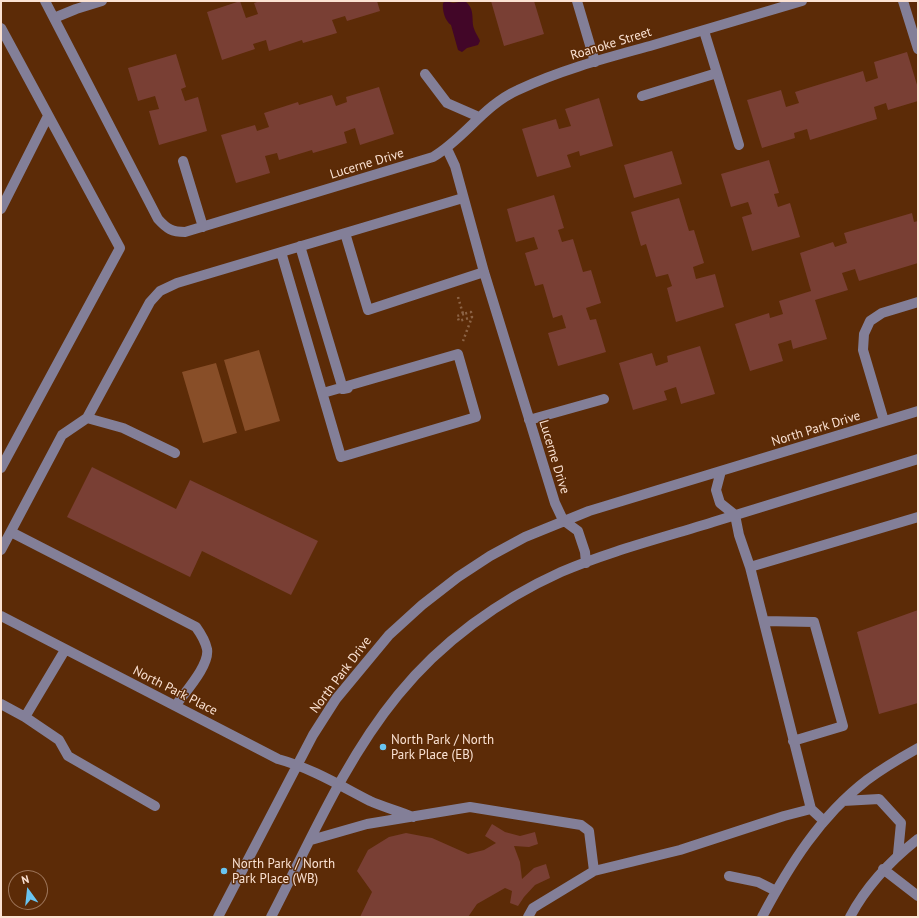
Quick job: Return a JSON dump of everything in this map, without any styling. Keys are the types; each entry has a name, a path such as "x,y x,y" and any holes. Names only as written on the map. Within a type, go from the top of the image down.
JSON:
{"street":[{"name":"Lucerne Drive","path":"45,1 158,219 166,228 173,232 185,232 203,227 433,157 448,149 456,166 463,198 484,272 529,420 555,503 563,520"},
{"path":"54,18 76,8 102,1"},
{"path":"577,1 595,62"},
{"name":"Roanoke Street","path":"448,149 479,116 516,90 595,62 802,1"},
{"path":"903,1 918,49"},
{"path":"1,28 120,248 1,468"},
{"path":"704,30 739,145"},
{"path":"642,96 717,73"},
{"path":"425,74 447,103 479,116"},
{"path":"1,209 48,116"},
{"path":"182,161 203,227"},
{"path":"1,550 62,435 87,418 150,302 160,291 177,283 463,198"},
{"path":"345,233 368,310 484,272"},
{"path":"300,246 343,389"},
{"path":"282,252 341,457 476,417 458,355"},
{"path":"884,422 863,350 864,334 870,321 882,313 918,302"},
{"path":"323,393 458,355"},
{"path":"458,355 476,417 342,456 323,395 458,355"},
{"path":"529,420 604,398"},
{"name":"North Park Drive","path":"218,917 313,735 336,700 389,635 422,605 458,577 525,537 563,520 918,411"},
{"path":"87,418 123,428 175,453"},
{"path":"271,917 340,783 365,740 398,695 425,665 454,639 492,611 532,587 586,563 735,515 918,459"},
{"path":"721,471 716,490 720,503 735,515 764,621 811,809 824,821"},
{"path":"750,568 918,517"},
{"path":"563,520 578,531 585,552 586,563"},
{"path":"11,532 196,627 204,638 208,651 205,664 176,705"},
{"name":"North Park Place","path":"1,616 278,758 298,764 340,783 371,801 413,816"},
{"path":"764,621 814,622 843,726 793,741"},
{"path":"25,717 65,650"},
{"path":"1,704 25,717 59,740 68,756 155,806"},
{"path":"762,917 776,891 809,838 824,821 844,800 866,781 918,748"},
{"path":"844,800 878,799 901,823 898,854"},
{"path":"311,840 367,824 470,807 581,825 589,831 594,871"},
{"path":"528,917 533,908 594,871 680,850 784,816 811,809"},
{"path":"850,917 860,898 883,869 898,854 918,839"},
{"path":"883,869 918,896"},
{"path":"729,876 758,882 776,891"}],"path":[{"path":"454,282 463,314 471,312 472,317 458,355"},
{"path":"471,312 472,317 459,321 457,316 471,312"}],"shaded area":[{"path":"446,1 453,3 465,1 470,6 475,31 480,41 478,45 467,48 462,52 458,50 451,25 447,21 444,12 443,3"},
{"path":"259,350 280,421 245,431 224,360"},
{"path":"216,363 237,433 203,443 182,372"}],"building":[{"path":"240,1 246,18 258,14 254,3 260,1 377,1 380,11 347,21 345,16 332,20 337,33 303,43 302,40 269,51 266,40 253,44 255,49 222,60 207,12"},
{"path":"491,1 534,1 544,34 504,46"},
{"path":"907,52 918,88 918,101 888,110 886,103 874,107 877,119 810,140 807,129 794,133 795,138 762,148 747,100 781,90 786,107 799,103 795,92 863,71 866,82 878,78 874,62"},
{"path":"176,54 186,87 181,89 185,101 198,97 207,131 159,145 149,111 159,109 155,96 138,101 128,68"},
{"path":"379,87 394,134 360,145 355,128 344,132 347,143 313,153 312,150 279,160 277,153 265,156 270,173 236,183 221,135 255,125 257,131 269,127 264,113 298,102 299,105 332,95 336,106 347,102 346,97"},
{"path":"599,98 613,146 580,156 579,151 567,155 571,167 537,177 522,129 556,119 559,129 571,126 565,109"},
{"path":"672,151 682,184 634,198 624,165"},
{"path":"769,160 779,193 774,194 778,207 790,203 800,237 752,251 742,217 752,214 748,202 731,207 721,174"},
{"path":"554,195 564,228 558,230 562,242 573,239 583,272 591,270 601,303 586,308 590,320 596,319 606,352 558,366 548,333 566,328 562,315 553,318 543,284 535,286 525,253 538,249 534,237 516,242 507,209"},
{"path":"679,198 689,231 694,230 704,263 693,267 696,279 715,274 724,307 676,322 667,288 672,286 668,274 656,277 646,244 641,246 631,212"},
{"path":"912,213 914,222 918,221 918,263 859,281 855,269 842,273 848,290 815,300 827,339 793,349 791,340 778,344 783,361 750,371 735,324 769,313 770,318 783,314 779,301 811,291 800,253 833,242 835,247 847,243 844,233"},
{"path":"700,346 715,394 681,404 676,387 664,391 667,400 633,410 619,363 652,353 656,366 668,362 667,356"},
{"path":"92,467 176,509 190,480 318,541 291,595 202,551 190,577 67,517"},
{"path":"918,610 918,703 879,714 857,632"},
{"path":"492,824 505,832 520,836 535,832 538,844 529,847 514,846 520,862 522,879 534,868 546,864 550,878 535,885 518,906 510,903 512,891 505,888 477,904 468,917 360,917 372,892 357,871 368,850 389,837 406,833 432,838 468,854 484,850 496,843 485,836"}],"place":[{"name":"North Park / North Park Place (EB)","path":"383,747"},
{"name":"North Park / North Park Place (WB)","path":"224,871"}]}
